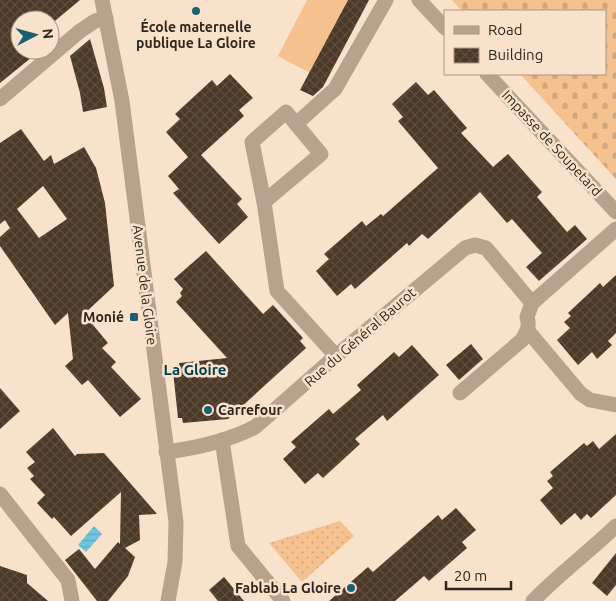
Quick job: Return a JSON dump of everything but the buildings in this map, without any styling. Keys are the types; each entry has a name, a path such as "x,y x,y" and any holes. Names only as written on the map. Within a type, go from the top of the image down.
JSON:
{"street":[{"name":"Avenue de la Gloire","path":"102,0 122,101 176,522 173,579 168,601"},
{"path":"296,124 335,89 386,0"},
{"path":"419,0 444,27"},
{"path":"0,99 80,31 95,21 106,18"},
{"name":"Impasse de Soupetard","path":"488,75 616,212"},
{"path":"264,202 321,154 286,112 252,142 264,202 277,291 336,356"},
{"path":"460,393 522,340 528,330 529,323 526,317 532,304 616,229"},
{"name":"Rue du Général Baurot","path":"166,452 222,440 255,428 336,356 465,248 475,245 486,248 532,304"},
{"path":"528,330 582,394 590,400 616,405"},
{"path":"222,440 238,546 283,601"},
{"path":"0,494 68,580 72,601"},
{"path":"533,601 550,583 616,526"}],"green space":[{"path":"307,0 348,0 310,73 278,56"},
{"path":"452,0 616,0 616,179 521,75 606,75 606,10 461,10"},
{"path":"340,521 354,536 302,582 269,543"}],"water":[{"path":"94,526 102,534 86,552 78,545"}],"place":[{"name":"École maternelle publique La Gloire","path":"196,11"},
{"name":"Monié","path":"134,317"},
{"name":"Carrefour","path":"208,410"},
{"name":"Fablab La Gloire","path":"351,588"}],"district":[{"name":"La Gloire","path":"195,369"}]}
